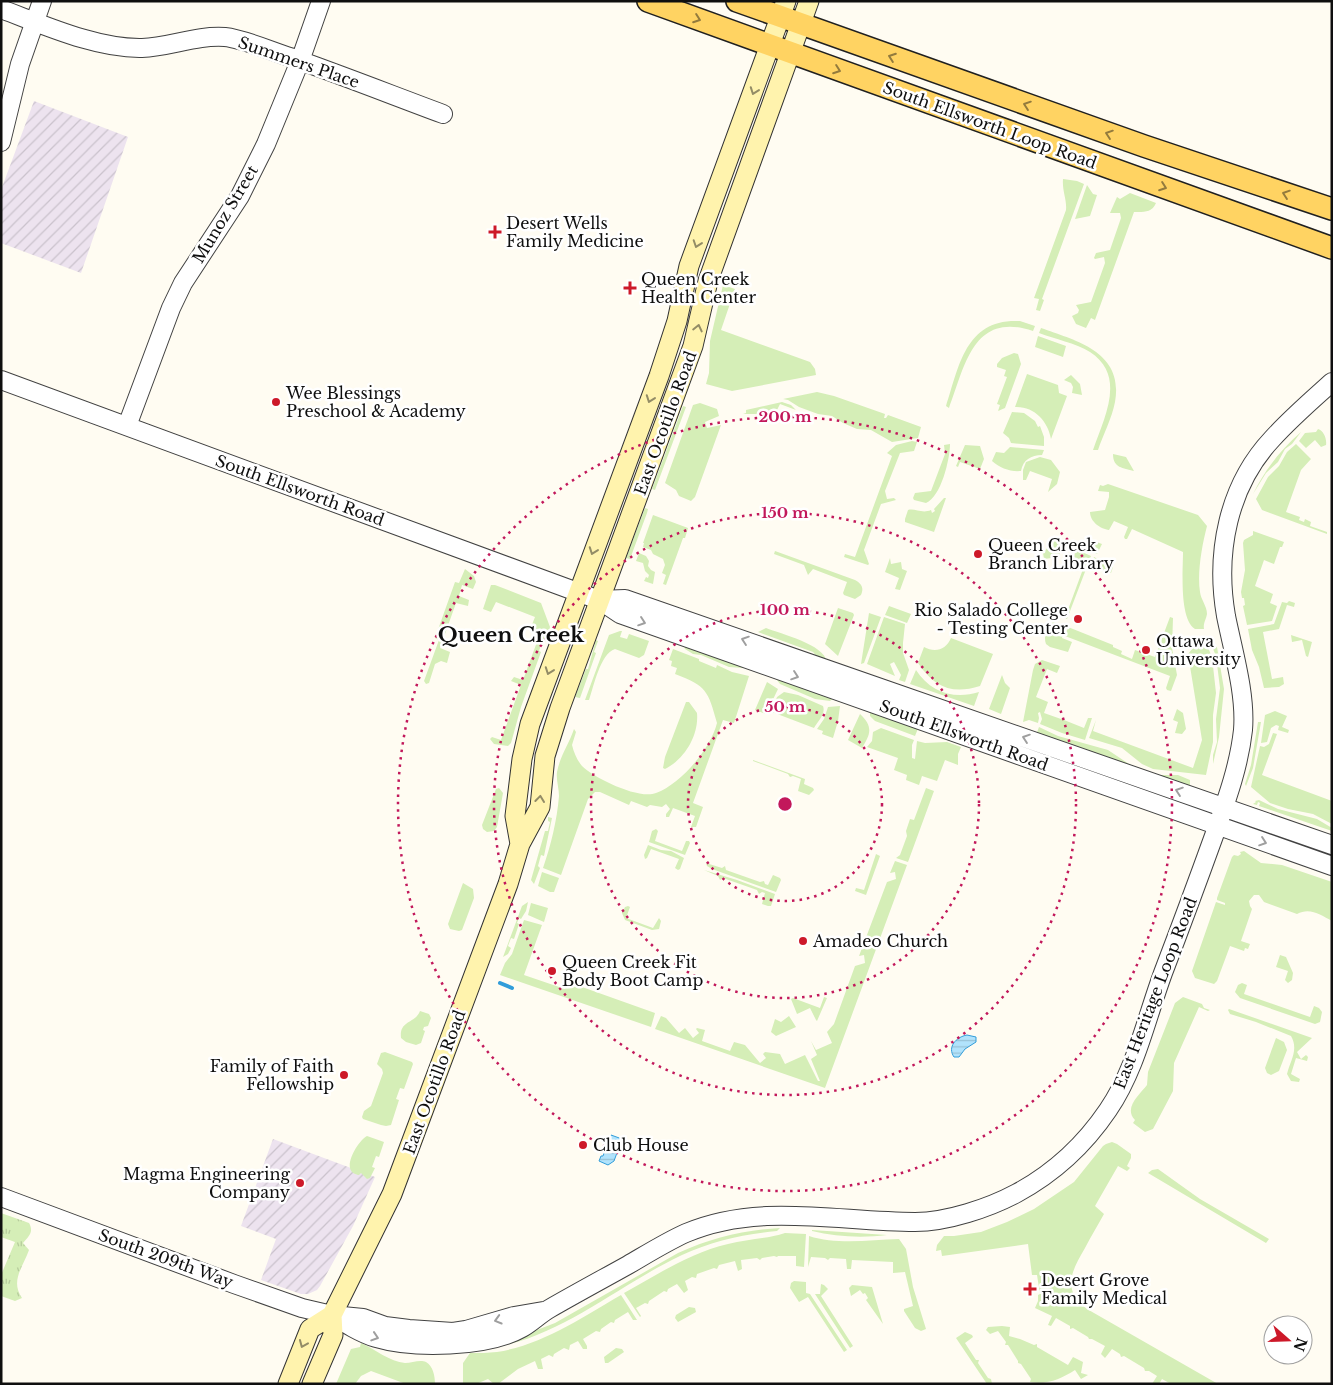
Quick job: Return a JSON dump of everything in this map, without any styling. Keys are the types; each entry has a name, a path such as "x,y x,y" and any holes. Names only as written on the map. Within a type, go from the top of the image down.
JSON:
{"main road":[{"name":"South Ellsworth Loop Road","path":"648,1 1332,248"},
{"name":"South Ellsworth Loop Road","path":"737,1 783,9 801,24 1144,146 1332,210"},
{"name":"East Ocotillo Road","path":"312,1384 333,1335 332,1315 392,1194 508,884 520,844 540,807 545,756 552,731 693,346 708,281 810,1"},
{"name":"East Ocotillo Road","path":"520,844 515,816 526,740 534,712 662,366 677,321 689,266 783,9"},
{"path":"288,1384 310,1329 332,1315"}],"street":[{"path":"1,142 20,64 42,1"},
{"name":"Munoz Street","path":"127,426 171,308 183,283 240,196 266,144 300,61 321,1"},
{"name":"Summers Place","path":"1,9 100,44 122,48 145,48 189,39 226,38 300,61 443,114"},
{"name":"South Ellsworth Road","path":"1,380 599,600 620,614 1332,866"},
{"name":"East Heritage Loop Road","path":"332,1315 358,1331 379,1339 407,1344 463,1344 492,1338 520,1330 546,1311 686,1233 746,1217 779,1215 918,1222 957,1216 988,1206 1017,1193 1044,1176 1067,1157 1083,1142 1107,1112 1121,1088 1133,1060 1225,807 1237,766 1243,724 1242,698 1222,595 1223,555 1230,512 1239,488 1261,452 1272,439 1332,382"},
{"name":"South Ellsworth Road","path":"599,600 625,599 1332,845"},
{"name":"South 209th Way","path":"1,1197 234,1284 302,1308 332,1315"}],"shaded area":[{"path":"34,101 128,137 81,273 1,243 1,190"},
{"path":"273,1139 375,1177 353,1226 320,1286 317,1290 308,1294 301,1294 261,1280 276,1239 241,1226"}],"green space":[{"path":"1063,179 1084,184 1042,299 1044,300 1040,311 1036,310 1039,299 1034,298 1066,210"},
{"path":"1087,185 1093,194 1097,195 1090,216 1075,219"},
{"path":"1130,193 1156,203 1150,210 1134,212 1095,320 1091,318 1086,328 1076,324 1072,316 1078,313 1079,310 1076,305 1091,302 1105,263 1104,257 1094,258 1096,253 1110,250 1121,218 1120,213 1110,213 1117,197 1120,199"},
{"path":"723,285 735,289 721,330 810,362 815,369 816,375 732,391 706,384 709,373 710,341"},
{"path":"1020,321 1035,326 1033,331 1013,327 997,329 984,336 974,346 960,375 949,408 946,406 959,364 973,340 983,330 995,324"},
{"path":"1041,328 1069,338 1095,351 1105,360 1112,371 1116,385 1114,408 1098,450 1093,450 1110,398 1108,373 1101,362 1090,352 1039,333"},
{"path":"1038,336 1066,346 1063,357 1035,347"},
{"path":"1014,353 1018,354 1021,364 1005,408 998,411 1000,405 997,404 1007,377 1004,376 1006,370 997,367 997,364 1002,358"},
{"path":"1027,374 1058,385 1059,393 1067,396 1051,439 1047,426 1039,416 1028,409 1015,407"},
{"path":"1071,375 1080,384 1082,395 1072,393 1073,387 1071,383 1064,380"},
{"path":"817,392 885,414 884,418 888,415 921,427 918,438 892,442 871,430 857,429 832,416 818,414 783,399"},
{"path":"782,402 791,405 796,410 780,404 775,414 743,414 746,413 746,410"},
{"path":"700,403 717,409 719,416 705,422 707,428 721,425 695,497 691,501 679,496 676,490 665,483 693,405"},
{"path":"683,406 686,407 655,490 652,489"},
{"path":"1012,412 1024,413 1035,421 1038,427 1040,426 1044,437 1044,446 1011,443 1009,438 1003,433"},
{"path":"1318,429 1325,436 1326,445 1321,447 1315,440 1306,448 1299,441 1305,433 1316,432"},
{"path":"1301,432 1292,444 1285,449 1278,462 1266,473 1253,494 1274,460"},
{"path":"912,441 917,442 914,451 900,453 885,491 887,499 894,498 896,500 881,504 864,550 869,564 844,557 845,554 855,557 892,456 887,453 896,445"},
{"path":"950,444 944,477 936,493 926,503 914,500 915,493 931,491 945,454 944,445"},
{"path":"1296,444 1311,459 1301,470 1286,512 1300,517 1299,520 1304,522 1305,519 1311,522 1310,526 1327,532 1327,534 1262,510 1256,499 1268,477 1279,466 1287,452"},
{"path":"965,445 980,446 984,459 980,469 960,462 958,467 956,466"},
{"path":"1010,447 1044,450 1042,455 1031,457 1026,461 1021,471 1013,471 1002,468 992,461 996,452 1004,453"},
{"path":"1113,454 1126,457 1134,471 1117,465 1113,459"},
{"path":"1040,457 1051,460 1060,472 1057,484 1048,492 1052,479 1030,471 1026,480 1023,480 1023,470 1026,462"},
{"path":"1108,484 1198,515 1207,526 1199,576 1201,595 1207,611 1204,629 1195,629 1190,624 1186,615 1183,594 1183,552 1132,529 1127,539 1125,539 1128,527 1114,521 1109,530 1099,527 1090,516 1090,512 1105,510 1109,492 1098,491 1100,485"},
{"path":"946,498 934,532 905,522 908,510 931,510 932,513"},
{"path":"645,508 648,509 647,513 630,559 626,558"},
{"path":"653,515 688,528 666,585 663,584 666,575 662,573 665,565 663,559 653,554 651,550 643,547"},
{"path":"1253,531 1284,542 1282,547 1280,547 1274,564 1264,560 1255,586 1273,594 1270,603 1277,606 1272,621 1247,625 1243,606 1245,605 1244,598 1242,598 1241,592 1245,570 1243,543 1244,540 1253,535"},
{"path":"1052,537 1063,543 1059,557 1044,559 1043,553 1049,546"},
{"path":"1091,540 1102,544 1097,554 1078,545 1080,542"},
{"path":"1076,549 1091,556 1067,619 1054,611 1054,609 1069,607 1086,561 1072,563"},
{"path":"775,551 855,580 862,586 861,595 855,599 844,595 847,582 813,569 808,575 804,565 774,554"},
{"path":"639,553 646,556 649,561 648,566 655,572 653,584 644,581 649,575 645,571 643,563 636,561"},
{"path":"1094,557 1113,567 1111,573 1090,566"},
{"path":"890,558 891,564 901,562 902,569 907,571 900,590 895,589 899,578 885,572"},
{"path":"465,569 474,576 476,582 473,589 462,585 459,596 469,600 468,606 456,603 440,648 450,652 447,663 441,661 435,664 429,683 426,684 424,681 439,640 435,638 455,582 459,583"},
{"path":"491,585 541,603 550,627 545,643 542,642 539,651 541,652 521,707 511,743 508,746 494,744 490,739 492,737 501,740 521,685 511,681 514,677 523,680 541,631 531,627 535,617 496,602 491,612 483,609"},
{"path":"1289,601 1295,603 1294,607 1287,605 1279,629 1263,632 1272,679 1283,677 1284,684 1279,687 1264,688 1259,667 1252,650 1248,629 1274,624 1282,602 1287,603"},
{"path":"889,606 911,614 907,623 885,615"},
{"path":"838,608 854,615 838,656 825,644"},
{"path":"869,613 881,617 864,663 861,664"},
{"path":"884,617 905,624 903,653 909,670 905,682 899,680 901,675 894,662 890,664 895,676 867,664"},
{"path":"1170,617 1173,618 1172,648 1177,675 1171,691 1166,688 1170,676 1065,636 1068,627 1113,645 1113,647 1122,651 1121,654 1132,659 1135,650 1155,657"},
{"path":"1053,622 1065,627 1062,638 1072,642 1068,652 1046,644 1046,632"},
{"path":"766,628 810,645 824,656 827,662 819,659 813,652 758,632"},
{"path":"622,631 620,637 627,639 629,634 649,641 644,655 639,658 615,649 610,652 605,657 598,671 589,700 585,700 609,635"},
{"path":"1291,635 1312,642 1308,657 1306,656 1302,640 1292,642"},
{"path":"951,638 993,654 980,686 961,690 944,687 931,678 918,663 924,647 932,650 943,648"},
{"path":"596,640 598,641 594,652 596,653 580,698 575,697 586,669 588,669"},
{"path":"1211,644 1217,647 1224,689 1219,737 1213,764 1213,755 1217,742 1216,719 1220,688 1216,656"},
{"path":"1207,645 1212,657 1216,693 1213,715 1213,742 1206,775 1153,769 1142,764 1122,748 1089,738 1096,720 1093,731 1193,768 1202,740 1188,654 1193,648"},
{"path":"684,646 745,666 743,668 729,667 701,655 693,654 685,649"},
{"path":"673,649 716,668 717,665 732,672 749,676 734,723 723,720 693,803 703,807 696,827 691,827 695,816 673,808 669,817 666,817 670,809 666,804 662,807 650,805 647,807 631,801 629,805 600,792 595,792 588,799 561,875 543,868 557,814 559,796 557,772 574,729 576,732 572,745 582,766 606,782 628,791 648,794 656,793 666,788 685,773 702,754 714,733 717,723 705,691 694,682 675,674 677,668 671,666 672,661 669,660"},
{"path":"1042,660 1060,666 1057,673 1047,669 1036,697 1048,702 1044,713 1063,718 1084,728 1088,718 1092,718 1085,740 1040,724 1042,719 1040,712 1038,713 1038,723 1029,720 1023,722 1033,670 1035,664"},
{"path":"916,670 928,684 943,692 961,695 979,692 974,706 910,684"},
{"path":"1002,675 1005,683 1010,688 1001,714 989,709"},
{"path":"778,677 835,697 830,701 815,699 780,684 777,680"},
{"path":"767,682 778,689 766,714 755,710"},
{"path":"784,692 798,695 823,706 823,715 814,728 772,712 777,697"},
{"path":"686,702 689,702 697,713 696,730 684,753 665,769 663,768 665,757"},
{"path":"840,706 833,738 822,734 823,731 817,729 824,719 828,707"},
{"path":"870,709 919,726 915,736 875,721 870,716"},
{"path":"1177,709 1183,713 1186,729 1182,734 1175,733 1178,722 1173,720"},
{"path":"1275,711 1287,716 1282,727 1289,730 1288,733 1278,730 1279,726 1276,725 1271,728 1267,742 1261,743 1265,715"},
{"path":"860,714 869,727 869,735 862,748 848,740"},
{"path":"1258,722 1261,722 1253,768 1246,786 1245,784 1251,765"},
{"path":"1039,727 1058,736 1108,750 1145,772 1155,775 1178,775 1190,780 1190,789 1036,735"},
{"path":"881,728 914,740 912,758 915,759 917,741 925,743 947,742 961,747 958,754 958,765 945,760 937,781 922,776 919,785 906,780 907,775 894,770 898,758 867,747 872,741 873,732"},
{"path":"1273,733 1277,734 1262,775 1332,801 1332,824 1313,814 1270,803 1251,787 1260,746 1264,747 1269,744"},
{"path":"753,760 805,779 804,784 814,790 809,795 798,791 801,779 793,776 790,777 788,774"},
{"path":"499,788 503,793 497,827 494,831 487,832 483,829 482,825 496,789"},
{"path":"926,788 934,791 908,862 896,858 900,855 907,836 906,831 910,819 914,820"},
{"path":"1259,800 1278,809 1317,819 1332,828 1332,831 1259,806 1260,803 1258,802 1257,805 1253,804"},
{"path":"548,817 552,818 544,856 541,855 538,866 540,868 534,884 531,880 545,831 548,831 550,822"},
{"path":"656,829 658,831 655,841 682,851 686,841 689,841 690,843 685,855 649,842 652,831"},
{"path":"648,845 661,850 671,851 684,858 680,869 675,868 679,859 651,849 645,859 644,855"},
{"path":"1244,851 1261,863 1282,865 1332,882 1332,921 1320,914 1306,911 1297,914 1264,902 1259,895 1254,895 1249,901 1252,909 1241,941 1250,944 1248,949 1245,948 1244,951 1230,946 1217,981 1214,984 1195,978 1192,971 1216,902 1225,905 1225,903 1217,900 1217,898 1232,857 1234,855 1238,856 1241,854 1240,852"},
{"path":"876,854 880,856 866,895 855,891 856,888 864,890"},
{"path":"895,861 907,865 825,1088 655,1029 661,1016 666,1018 679,1033 685,1028 693,1038 699,1033 697,1028 705,1030 702,1041 730,1051 734,1042 745,1045 760,1063 766,1058 763,1054 765,1052 780,1054 785,1064 805,1055 818,1081 820,1081 811,1059 817,1055 811,1041 816,1050 832,1043 827,1032 834,1024 855,966 865,963 864,955 859,956 887,882 896,879 895,872 890,873"},
{"path":"706,863 722,868 725,866 726,870 760,882 764,881 768,885 773,875 781,880 776,892 712,869"},
{"path":"704,870 775,894 771,906 762,904 765,893 759,894 757,890 723,878 720,880 718,876"},
{"path":"542,872 559,878 554,892 538,886"},
{"path":"463,883 473,889 474,898 462,930 459,931 450,929 448,924"},
{"path":"528,902 526,911 517,923 519,924 514,939 511,938 508,946 511,948 508,954 503,957 522,906"},
{"path":"531,903 548,908 544,922 528,915"},
{"path":"625,907 630,907 626,918 653,928 659,918 661,921 659,929 652,930 625,920 622,913"},
{"path":"524,920 542,925 524,975 565,989 568,982 655,1013 651,1027 500,975 505,963 512,954"},
{"path":"1280,955 1286,957 1293,973 1292,980 1288,983 1285,980 1288,971 1276,967"},
{"path":"1242,983 1247,985 1244,994 1310,1017 1314,1006 1319,1008 1322,1012 1320,1022 1315,1024 1240,998 1235,992 1238,985"},
{"path":"824,997 827,998 817,1021 810,1008 797,1014 791,999 793,998 820,1008"},
{"path":"1183,997 1202,1004 1204,1008 1210,1010 1199,1007 1174,1063 1173,1091 1153,1129 1145,1132 1133,1123 1135,1120 1131,1111 1132,1106 1147,1085 1148,1072 1175,1003"},
{"path":"1229,1009 1312,1038 1297,1052 1301,1059 1306,1055 1308,1057 1307,1061 1296,1058 1291,1074 1300,1079 1299,1082 1291,1081 1287,1074 1294,1051 1291,1036 1230,1014"},
{"path":"420,1011 429,1014 431,1018 428,1026 424,1027 423,1030 425,1031 421,1043 416,1045 406,1042 401,1038 401,1032 402,1028 415,1018"},
{"path":"789,1016 796,1027 776,1036 771,1032 775,1019 781,1022"},
{"path":"1276,1038 1284,1042 1287,1050 1279,1071 1271,1075 1267,1073 1265,1068"},
{"path":"385,1052 413,1064 404,1089 400,1088 396,1099 399,1100 391,1125 386,1126 363,1119 362,1117 364,1111 371,1106 383,1073 377,1064 381,1053"},
{"path":"367,1136 384,1142 379,1157 376,1156 372,1167 375,1168 370,1178 367,1179 361,1173 358,1175 352,1172 350,1164 353,1153"},
{"path":"1112,1142 1131,1154 1127,1166 1130,1168 1127,1171 1118,1166 1095,1206 1104,1214 1073,1272 1071,1280 1074,1295 1087,1309 1218,1384 1171,1384 1162,1379 1159,1384 1152,1384 1157,1376 1149,1371 1145,1371 1144,1368 1124,1356 1121,1357 1120,1354 1112,1349 1105,1358 1101,1354 1105,1346 1089,1339 1073,1328 1070,1329 1070,1326 1056,1318 1051,1326 1048,1325 1052,1316 1035,1308 1038,1295 1040,1294 1037,1275 1032,1275 1028,1244 942,1256 941,1250 936,1251 937,1245 944,1236 981,1232 1034,1209 1074,1182 1103,1146"},
{"path":"1158,1169 1200,1199 1269,1239 1266,1243 1148,1173"},
{"path":"1,1213 29,1223 31,1229 30,1234 23,1243 29,1250 17,1280 17,1286 22,1298 15,1301 1,1296 1,1275 15,1242 1,1237"},
{"path":"780,1228 777,1231 728,1239 693,1250 658,1267 566,1322 517,1342 491,1348 555,1323 690,1248 728,1236"},
{"path":"812,1230 887,1235 830,1235"},
{"path":"785,1233 806,1234 804,1267 796,1266 796,1256 774,1256 760,1260 757,1258 741,1260 742,1269 738,1271 735,1261 719,1265 717,1269 714,1268 697,1274 696,1278 692,1277 685,1281 688,1290 684,1293 677,1284 668,1289 667,1292 664,1291 649,1301 648,1304 645,1303 636,1308 640,1317 624,1293 700,1253 728,1244"},
{"path":"809,1236 842,1241 899,1239 906,1249 913,1287 926,1329 921,1331 915,1328 904,1311 904,1309 913,1306 905,1272 893,1273 893,1262 852,1260 851,1269 847,1269 846,1259 830,1258 828,1260 811,1257 808,1267"},
{"path":"794,1281 806,1282 806,1293 810,1294 847,1350 844,1352 808,1297 799,1302 790,1288 791,1283"},
{"path":"821,1284 828,1289 821,1296 853,1346 850,1348 815,1294 820,1294"},
{"path":"852,1285 872,1287 883,1324 866,1300 868,1298 865,1293 863,1294 860,1290 851,1296 849,1288"},
{"path":"621,1295 637,1320 633,1320 628,1312 615,1320 614,1323 611,1322 601,1329 600,1332 596,1331 583,1339 587,1349 583,1349 578,1341 570,1345 569,1350 564,1348 554,1354 553,1357 549,1355 541,1359 543,1369 538,1369 535,1361 518,1369 498,1384 494,1384 488,1379 476,1384 463,1384 463,1363 470,1353 497,1352 546,1337"},
{"path":"689,1307 695,1308 696,1312 678,1322 675,1318 676,1315"},
{"path":"988,1327 1010,1327 1009,1336 1034,1345 1037,1344 1037,1347 1068,1365 1073,1357 1083,1362 1081,1373 1088,1375 1081,1379 1075,1370 1054,1380 1042,1383 1030,1382 1031,1379 1021,1364 1018,1363 1008,1345 1005,1345 1006,1342 998,1331 990,1334 986,1330"},
{"path":"965,1332 973,1337 965,1343 976,1360 979,1360 978,1363 988,1378 991,1379 992,1384 987,1384 956,1338"},
{"path":"361,1343 399,1362 426,1362 433,1372 435,1384 406,1384 371,1371 361,1376 355,1384 336,1384 351,1349 360,1347"},
{"path":"616,1348 622,1349 624,1352 608,1363 605,1363 604,1357"}],"water":[{"path":"967,1035 976,1037 976,1042 965,1049 959,1057 954,1057 952,1046 956,1040"},
{"path":"611,1135 622,1139 614,1161 608,1165 599,1161 601,1156 603,1156"}],"waterway":[{"path":"500,983 512,988"}],"place":[{"name":"Desert Wells Family Medicine","path":"495,232"},
{"name":"Queen Creek Health Center","path":"630,288"},
{"name":"Wee Blessings Preschool & Academy","path":"276,402"},
{"name":"Queen Creek Branch Library","path":"978,554"},
{"name":"Rio Salado College - Testing Center","path":"1078,619"},
{"name":"Ottawa University","path":"1146,650"},
{"name":"Amadeo Church","path":"803,941"},
{"name":"Queen Creek Fit Body Boot Camp","path":"552,971"},
{"name":"Family of Faith Fellowship","path":"344,1075"},
{"name":"Club House","path":"583,1145"},
{"name":"Magma Engineering Company","path":"300,1183"},
{"name":"Desert Grove Family Medical","path":"1030,1289"}],"district":[{"name":"Queen Creek","path":"511,635"}]}
